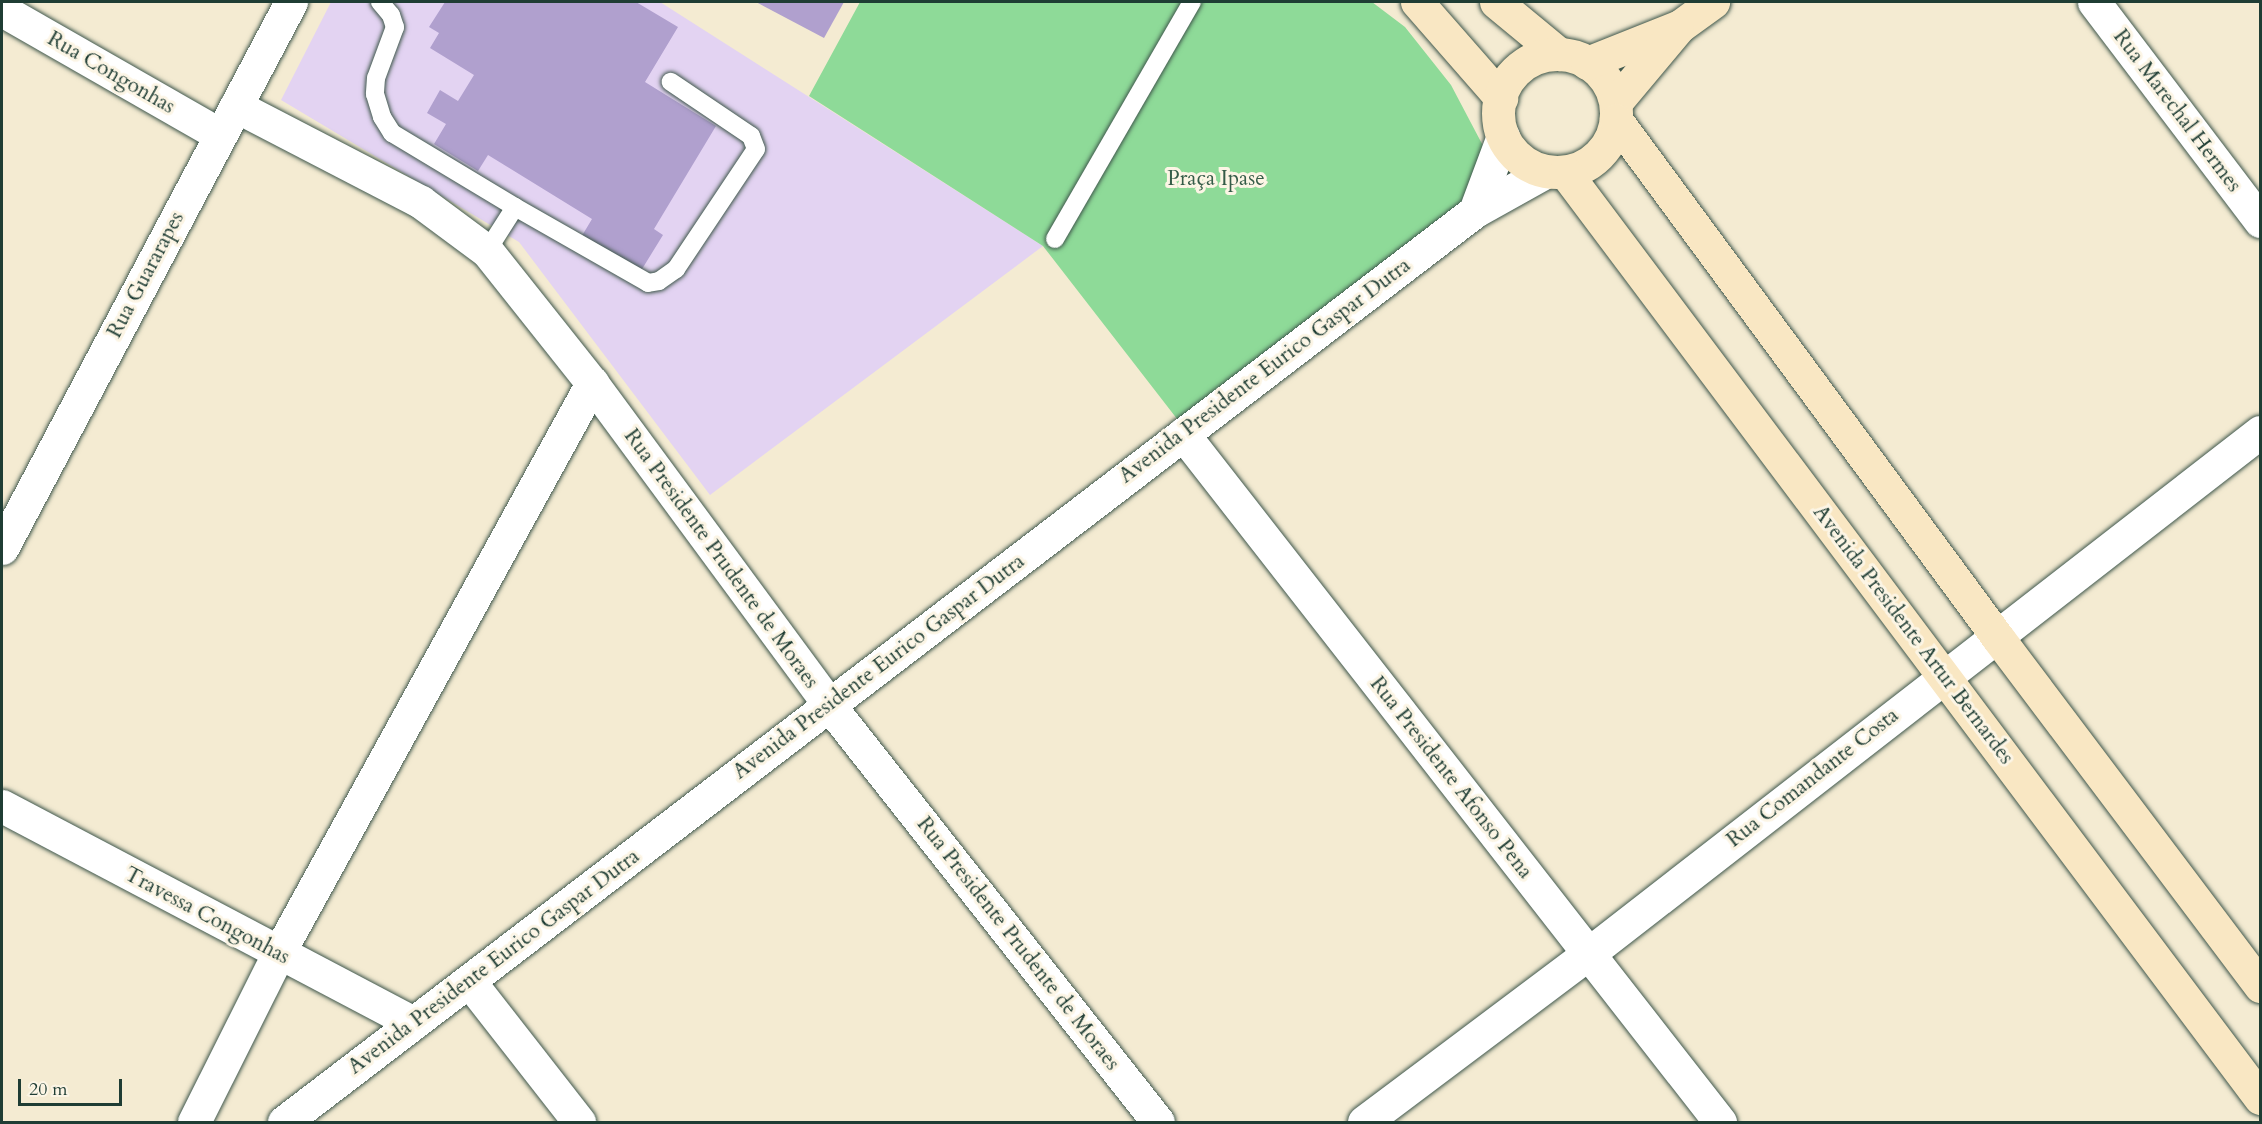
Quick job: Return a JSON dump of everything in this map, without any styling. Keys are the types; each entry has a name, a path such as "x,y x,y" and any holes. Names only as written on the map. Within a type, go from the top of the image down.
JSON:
{"main road":[{"path":"1417,2 1501,98"},
{"path":"1496,2 1608,82 1616,111 1998,638 2260,986"},
{"path":"1680,26 1573,58 1539,57 1522,66 1509,80 1501,98 1499,117 1503,136 1512,152 1527,165 1555,172 1583,166 1599,155 1610,139 1616,111 1680,26 1713,2"},
{"name":"Avenida Presidente Artur Bernardes","path":"1555,172 1944,677 2260,1098"}],"street":[{"name":"Rua Guararapes","path":"2,548 291,2"},
{"name":"Rua Marechal Hermes","path":"2094,2 2260,221"},
{"name":"Rua Congonhas","path":"2,10 220,135"},
{"name":"Rua Presidente Prudente de Moraes","path":"236,106 421,202 487,251 592,383 829,705 1158,1122"},
{"path":"1475,211 1503,136"},
{"name":"Avenida Presidente Eurico Gaspar Dutra","path":"284,1122 1475,211 1555,172"},
{"path":"194,1122 231,1053 278,954 592,383"},
{"name":"Rua Comandante Costa","path":"1364,1122 1588,954 1944,677 1998,638 2260,432"},
{"name":"Rua Presidente Afonso Pena","path":"1183,434 1720,1122"},
{"name":"Travessa Congonhas","path":"2,806 278,954 413,1023"},
{"path":"469,981 579,1122"}],"lane":[{"path":"380,2 391,15 395,27 376,78 375,94 392,134 648,283 659,281 676,269 756,149 751,136 671,82"},
{"path":"1055,239 1192,2"},
{"path":"487,251 515,207"}],"shaded area":[{"path":"331,2 660,2 1043,246 710,495 519,242 281,100"}],"green space":[{"name":"Praça Ipase","path":"860,2 1372,2 1405,27 1451,85 1490,159 1491,197 1181,424 1043,246 809,96"}],"building":[{"path":"445,2 636,2 678,27 645,82 716,126 654,229 663,235 639,274 580,239 592,219 488,155 478,171 434,144 446,124 427,113 440,90 458,101 474,75 430,48 439,33 429,27"},
{"path":"756,2 844,2 824,38"}]}
